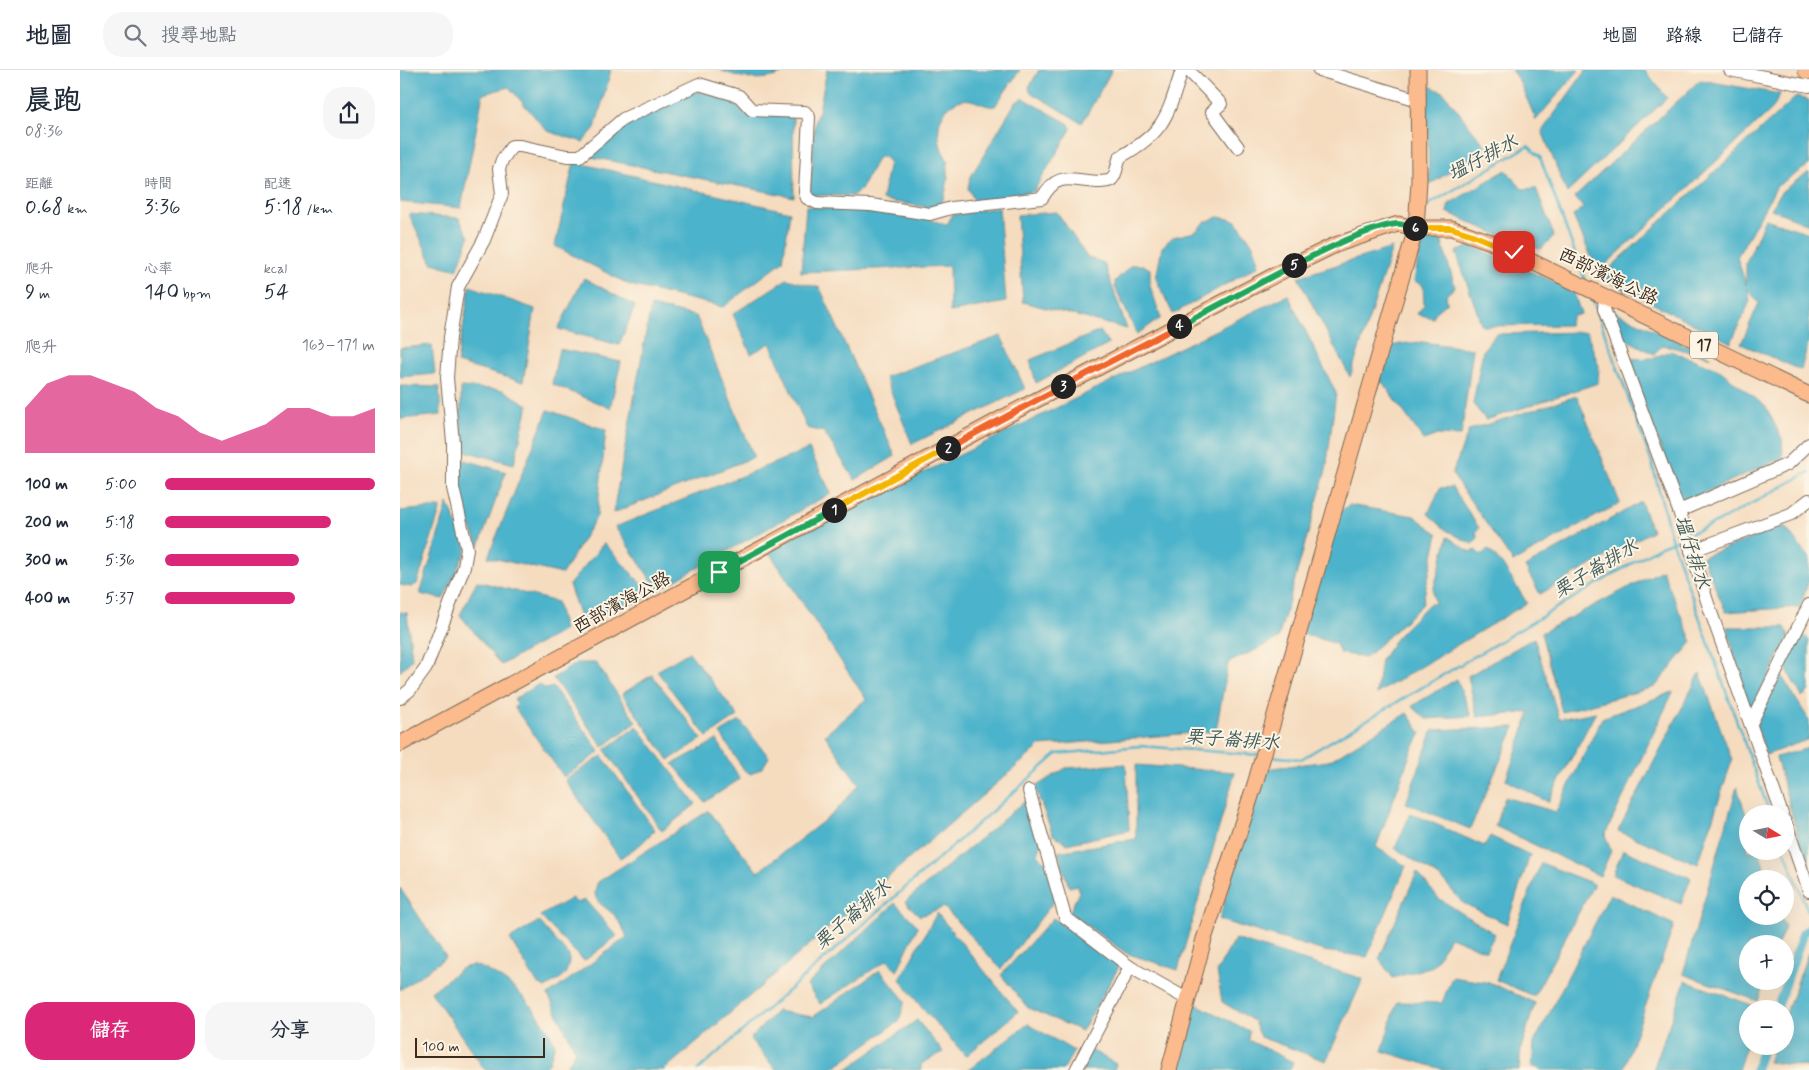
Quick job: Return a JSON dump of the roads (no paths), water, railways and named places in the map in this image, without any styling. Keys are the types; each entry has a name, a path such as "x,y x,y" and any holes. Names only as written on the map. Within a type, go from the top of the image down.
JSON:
{"main road":[{"path":"1169,1070 1187,999 1255,784 1416,228 1419,180 1418,70"},
{"name":"西部濱海公路","path":"400,744 1006,416 1294,265 1335,245 1398,224 1416,228 1451,228 1470,234 1809,395"}],"street":[{"path":"400,698 410,690 426,668 464,567 467,549 453,488 453,442 447,378 450,337 458,287 484,240 502,194 499,169 506,151 512,146 567,156 580,156 623,119 699,84 739,96 752,110 805,112 809,117 805,192 807,198 817,203 871,205 930,214 951,208 1042,198 1054,181 1063,179 1108,181 1114,178 1120,157 1145,143 1163,123 1171,107 1182,70"},
{"path":"1188,70 1221,104 1212,112 1238,147"},
{"path":"1319,70 1418,100"},
{"path":"1730,70 1809,86"},
{"path":"1605,297 1604,309 1679,512 1779,805"},
{"path":"1679,512 1788,464 1809,444"},
{"path":"1688,540 1791,514 1809,500"},
{"path":"1751,723 1809,605"},
{"path":"1029,791 1065,917 1130,967 1187,999"},
{"path":"1794,847 1809,891"},
{"path":"1076,1070 1130,967"}],"water":[{"path":"400,70 611,70 595,128 583,142 547,131 509,87 483,94 461,208 400,202"},
{"path":"720,70 788,70 772,77 754,79"},
{"path":"827,70 1020,70 995,106 966,99 955,103 944,112 939,125 939,139 947,161 948,179 943,199 938,209 882,200 889,161 884,157 878,157 861,189 852,196 813,195 810,193 815,120 819,111"},
{"path":"1039,70 1112,70 1082,123 1030,92 1029,87"},
{"path":"1511,70 1579,70 1536,120 1519,81"},
{"path":"1586,70 1645,70 1667,98 1567,193 1542,131"},
{"path":"1700,80 1780,94 1773,108 1598,272 1573,216 1583,208 1575,197"},
{"path":"1427,85 1443,92 1487,148 1429,185"},
{"path":"695,91 727,96 745,114 793,117 794,197 586,156 624,122"},
{"path":"1796,97 1809,100 1809,165 1777,186 1737,257 1746,285 1746,263 1765,219 1809,233 1809,339 1801,370 1741,344 1759,303 1747,288 1750,301 1731,343 1606,280 1610,268"},
{"path":"1025,99 1069,124 1071,129 1034,191 975,202 968,188 970,178 1015,103"},
{"path":"574,162 790,212 783,261 723,307 630,285 555,246"},
{"path":"1506,170 1522,189 1536,188 1554,236 1541,249 1521,245 1447,212 1449,204"},
{"path":"1809,172 1809,224 1771,209 1782,191"},
{"path":"806,206 925,218 947,225 952,215 999,207 1006,302 950,312 949,266 801,272"},
{"path":"1057,212 1087,257 1104,263 1127,329 1023,302 1017,215"},
{"path":"409,214 459,218 469,237 457,270 432,263"},
{"path":"1218,217 1235,220 1254,247 1258,266 1173,314 1156,279 1162,247 1173,237 1195,232 1205,222"},
{"path":"1441,239 1455,287 1446,295 1447,303 1435,313 1433,318 1417,314 1424,305 1423,285 1414,281 1422,240"},
{"path":"1471,246 1573,290 1581,314 1572,316 1569,325 1482,326 1456,252"},
{"path":"1392,248 1350,377 1298,277"},
{"path":"1131,265 1143,265 1150,269 1150,286 1161,318 1137,334 1115,287 1115,281"},
{"path":"584,278 635,306 619,345 558,329"},
{"path":"787,279 820,288 895,456 855,480 824,432 807,428 770,343 751,354 733,314"},
{"path":"470,286 535,309 523,382 457,363"},
{"path":"1288,295 1336,393 1326,470 1278,639 1228,663 1216,731 1040,746 664,1070 564,1070 576,1051 548,995 627,937 615,916 596,899 595,894 598,882 708,811 758,872 834,813 859,785 825,735 866,699 767,549"},
{"path":"651,306 696,316 754,457 613,513"},
{"path":"1613,311 1712,357 1663,345 1654,354 1618,335"},
{"path":"1100,331 1109,344 1036,383 1030,360"},
{"path":"1587,332 1599,366 1598,383 1486,420 1473,404 1483,350 1496,334"},
{"path":"1001,336 1025,389 912,444 885,377"},
{"path":"1422,342 1473,349 1461,436 1437,435 1424,440 1383,383 1376,381 1382,360 1389,349 1400,344"},
{"path":"432,345 435,374 400,377 400,348"},
{"path":"559,349 621,362 610,408 552,384"},
{"path":"1670,351 1717,368 1766,407 1782,439 1783,457 1682,503 1627,359 1653,358"},
{"path":"400,386 439,387 441,415 400,419"},
{"path":"461,387 503,390 528,405 514,464 461,450"},
{"path":"1577,396 1620,503 1513,562 1452,474 1469,430"},
{"path":"548,410 606,430 597,516 562,574 488,557"},
{"path":"809,449 831,493 658,590 615,527"},
{"path":"462,459 506,472 479,546 453,488"},
{"path":"1452,487 1479,528 1476,532 1478,538 1472,544 1446,530 1428,514 1440,488"},
{"path":"1641,502 1652,531 1540,594 1525,567"},
{"path":"448,503 467,549 443,599 420,594"},
{"path":"1349,505 1414,516 1438,534 1422,605 1365,658 1340,653 1336,644 1302,633 1336,514"},
{"path":"441,507 417,584 411,587 400,585 400,511"},
{"path":"1784,526 1809,558 1809,580 1800,607 1726,612 1702,557"},
{"path":"1448,537 1470,552 1475,550 1481,555 1488,549 1502,564 1527,603 1376,694 1381,660 1400,633 1429,604 1435,604 1433,591"},
{"path":"604,543 642,585 647,598 582,622 569,585"},
{"path":"1662,570 1692,642 1655,687 1562,712 1541,633"},
{"path":"477,581 557,602 564,630 501,665 460,615"},
{"path":"400,612 407,613 412,659 400,672"},
{"path":"1727,627 1785,627 1789,636 1750,713"},
{"path":"1801,633 1809,640 1809,691 1802,697 1784,665"},
{"path":"1534,638 1559,719 1596,712 1548,802 1506,780 1530,712 1477,717 1468,676"},
{"path":"689,652 738,716 707,737 657,671"},
{"path":"577,663 596,663 636,722 603,747 553,678"},
{"path":"1700,673 1732,760 1698,864 1618,831"},
{"path":"652,675 702,739 669,760 622,694"},
{"path":"1781,675 1809,720 1809,739 1766,755 1756,724"},
{"path":"1457,679 1471,716 1426,719 1412,706"},
{"path":"539,684 546,689 553,687 600,752 564,777 514,707 518,704 514,699"},
{"path":"1673,692 1605,835 1611,851 1600,876 1495,826 1505,797 1556,812 1602,718"},
{"path":"1407,713 1421,733 1411,752 1376,847 1406,866 1367,957 1324,951 1219,920 1264,769 1329,761"},
{"path":"740,721 769,757 763,767 751,774 744,770 720,733"},
{"path":"637,726 696,804 662,831 605,750"},
{"path":"1515,727 1470,829 1406,803 1433,730"},
{"path":"717,740 740,779 705,802 673,764"},
{"path":"1809,748 1808,872 1794,822 1794,805 1789,805 1776,757"},
{"path":"602,756 655,830 641,844 620,858 565,780"},
{"path":"1126,764 1129,830 1067,844 1053,835 1035,787 1066,768"},
{"path":"1136,765 1235,772 1178,970 1126,953 1069,913 1079,892 1078,885 1069,887 1058,852 1136,839"},
{"path":"1737,787 1743,805 1739,805 1739,860 1762,860 1765,870 1739,870 1739,925 1784,925 1785,927 1782,935 1739,935 1739,990 1762,990 1758,1000 1683,974"},
{"path":"1030,797 1043,839 1038,855 1049,865 1058,896 1001,969 944,907 920,916 905,902"},
{"path":"1411,813 1484,846 1490,836 1530,855 1507,924 1463,903 1441,878 1395,848"},
{"path":"1623,850 1691,878 1681,904 1613,875"},
{"path":"1541,863 1594,884 1534,996 1496,980"},
{"path":"1417,872 1438,898 1495,934 1486,951 1450,937 1433,966 1393,978 1379,959"},
{"path":"400,888 446,957 400,990"},
{"path":"1610,894 1674,925 1623,1070 1542,1070 1532,1066 1534,1043"},
{"path":"572,898 577,903 585,900 617,936 584,961 540,916"},
{"path":"895,903 918,926 897,971 887,960 820,1004 807,985"},
{"path":"937,913 1018,1012 966,1056 922,1008 900,979"},
{"path":"1053,918 1120,965 1082,1031 1028,1008 1001,975"},
{"path":"539,921 569,956 566,973 545,988 537,983 510,939"},
{"path":"1235,939 1363,979 1326,1061 1260,1037 1254,1021 1222,1002 1217,971"},
{"path":"1808,953 1809,1067 1768,1062 1771,1055 1794,1055 1794,1000 1791,1000"},
{"path":"474,965 488,971 512,986 541,1019 555,1044 549,1063 543,1070 485,1070 431,992 462,968"},
{"path":"880,970 905,1001 899,1021 830,1070 776,1070 750,1039 777,1011 813,1017"},
{"path":"1452,977 1491,983 1535,1003 1521,1048 1519,1070 1445,1070 1382,1051 1397,1002 1442,1003"},
{"path":"1685,981 1739,1000 1739,1055 1743,1055 1738,1070 1653,1070"},
{"path":"1196,1004 1249,1031 1248,1040 1293,1062 1290,1070 1177,1070"},
{"path":"917,1020 943,1052 921,1064 921,1070 846,1070"},
{"path":"1028,1024 1074,1051 1063,1070 968,1070"},
{"path":"1089,1049 1116,1064 1114,1070 1078,1070"}],"waterway":[{"name":"塭仔排水","path":"1428,205 1528,146 1540,157 1585,280"},
{"name":"塭仔排水","path":"1592,298 1652,463 1672,541 1767,805"},
{"name":"栗子崙排水","path":"1691,533 1718,522 1809,472"},
{"name":"栗子崙排水","path":"1269,756 1301,759 1661,546 1684,537"},
{"name":"栗子崙排水","path":"698,1070 1057,754 1140,746 1259,755"},
{"name":"塭仔排水","path":"1788,860 1809,914"},
{"path":"1780,1000 1803,933 1809,929"},
{"path":"1755,1070 1761,1055"}]}
